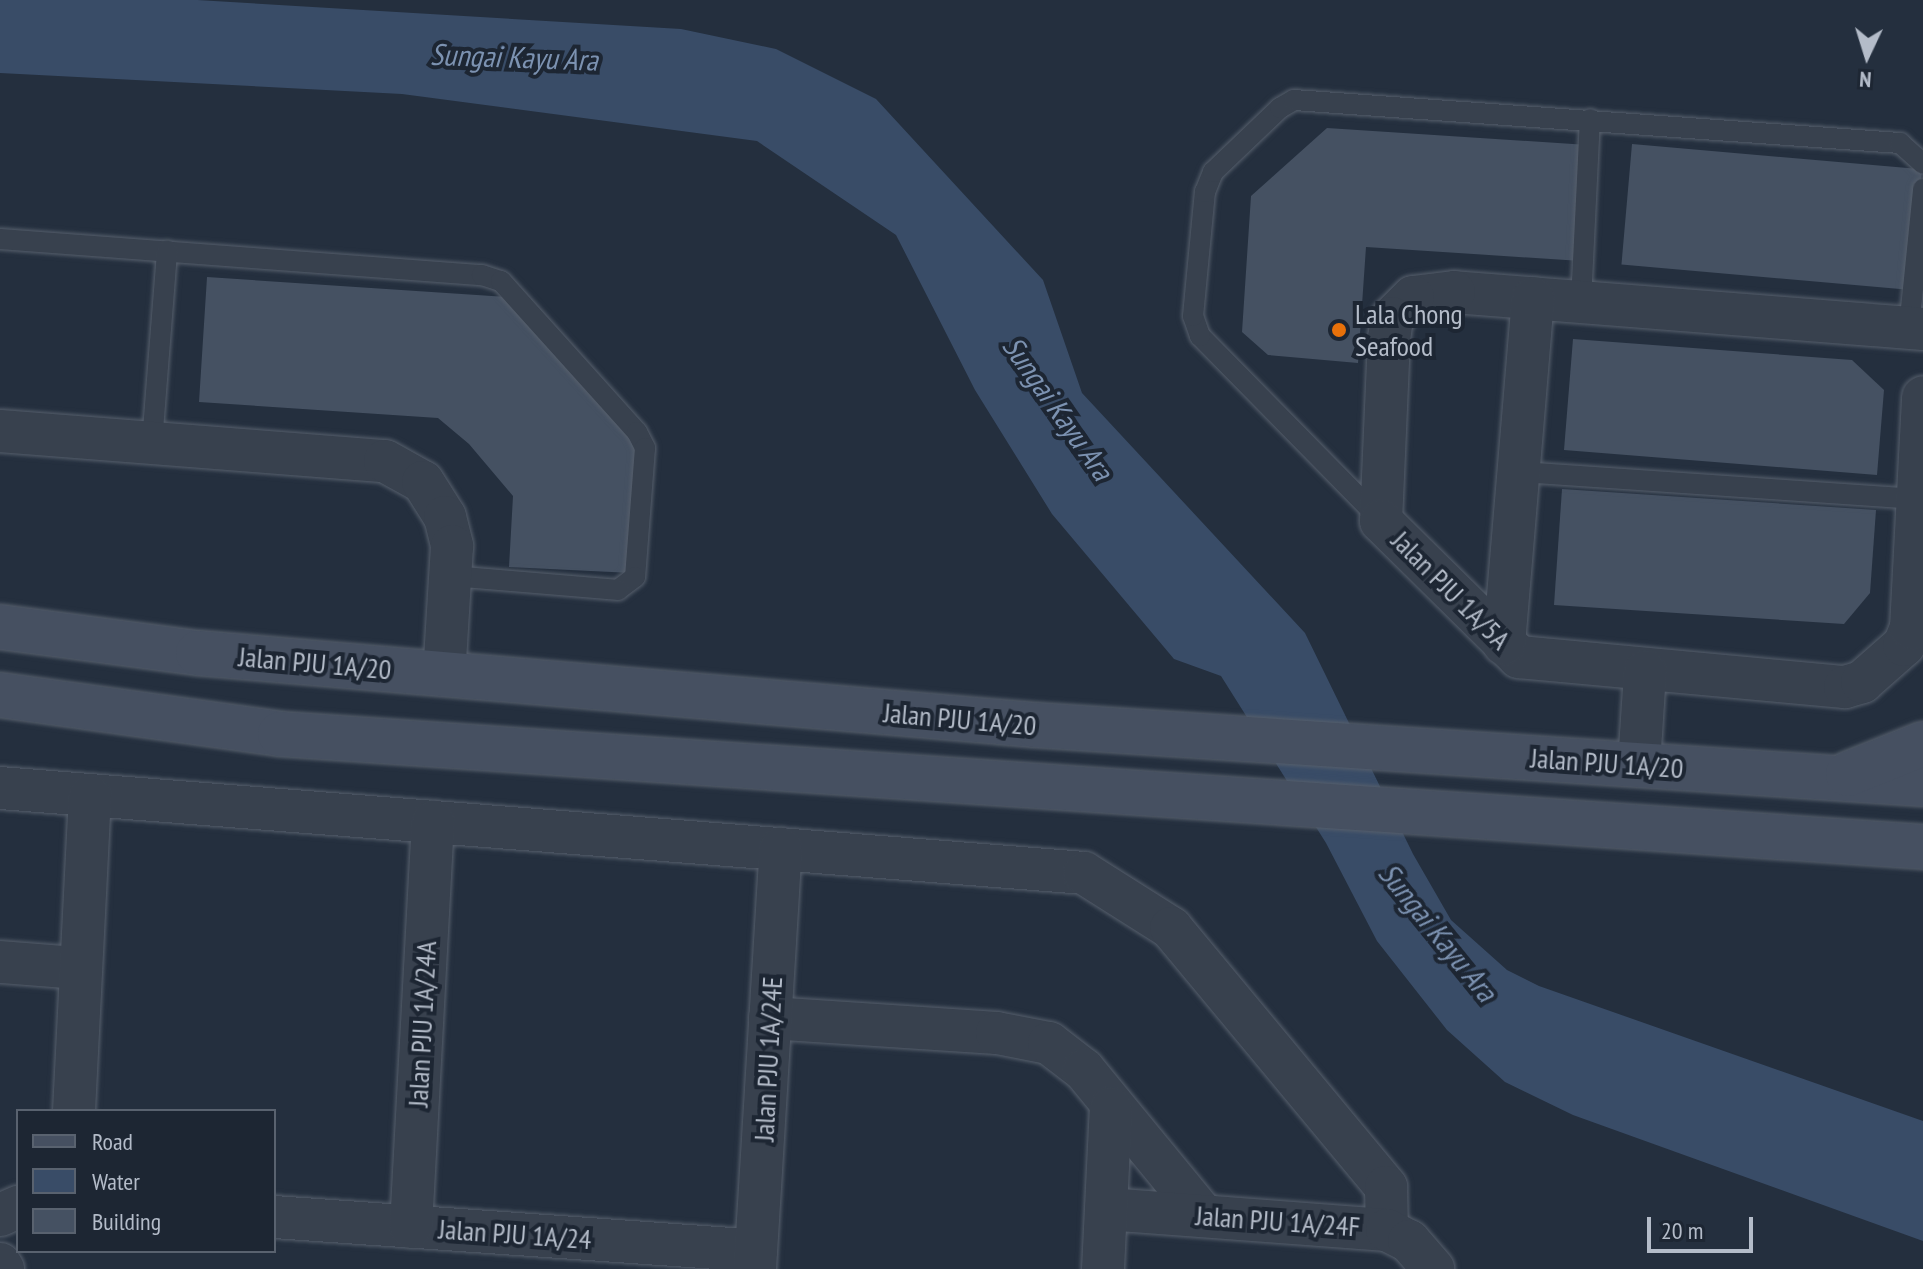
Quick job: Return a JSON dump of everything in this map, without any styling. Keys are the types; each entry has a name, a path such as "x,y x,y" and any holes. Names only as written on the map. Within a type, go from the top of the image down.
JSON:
{"street":[{"name":"Jalan PJU 1A/5A","path":"1916,329 1454,292 1413,297 1400,306 1389,339 1381,521 1519,657 1545,662 1845,687 1862,682 1904,645 1911,628 1923,397"},
{"path":"1504,644 1533,298"},
{"path":"0,431 385,461 423,482 445,517 453,576 444,675"},
{"name":"Jalan PJU 1A/20","path":"0,627 198,653 1035,725 1923,784"},
{"path":"1639,765 1645,671"},
{"path":"0,695 280,734 1923,847"},
{"path":"0,726 202,745 280,734"},
{"path":"1838,778 1923,744"},
{"path":"0,788 1084,873 1171,928 1386,1187 1387,1230"},
{"path":"74,1109 77,968 90,796"},
{"name":"Jalan PJU 1A/24A","path":"411,1227 433,822"},
{"name":"Jalan PJU 1A/24E","path":"756,1260 781,849"},
{"path":"0,962 77,968"},
{"path":"770,1018 1025,1036 1068,1054 1203,1215"},
{"path":"1103,1269 1111,1108"},
{"name":"Jalan PJU 1A/24F","path":"1107,1209 1387,1230 1409,1241 1433,1269"},
{"name":"Jalan PJU 1A/24","path":"276,1217 411,1227 640,1256 756,1260"}],"lane":[{"path":"1381,521 1200,336 1193,316 1205,192 1213,172 1280,108 1294,100 1900,143 1923,164"},
{"path":"1581,302 1590,119"},
{"path":"1916,329 1923,189"},
{"path":"0,239 482,275 501,281 637,432 645,448 635,577 630,586 618,590 453,576"},
{"path":"152,443 167,251"},
{"path":"1520,472 1918,499"}],"water":[{"name":"Sungai Kayu Ara","path":"0,0 197,0 681,29 776,49 876,99 1043,280 1082,393 1305,633 1413,854 1451,920 1507,970 1539,986 1923,1121 1923,1241 1573,1115 1505,1082 1447,1030 1377,941 1326,843 1221,676 1174,659 1052,514 975,390 896,235 757,141 402,94 0,73"}],"building":[{"path":"1327,128 1588,145 1581,261 1366,247 1358,363 1268,355 1242,332 1251,196"},
{"path":"1632,144 1922,169 1911,290 1621,265"},
{"path":"207,277 507,297 639,450 632,573 509,567 513,496 469,444 438,418 199,402"},
{"path":"1573,339 1852,360 1884,390 1877,475 1564,450"},
{"path":"1562,489 1876,510 1870,593 1844,624 1554,605"}],"place":[{"name":"Lala Chong Seafood","path":"1339,330"}]}
